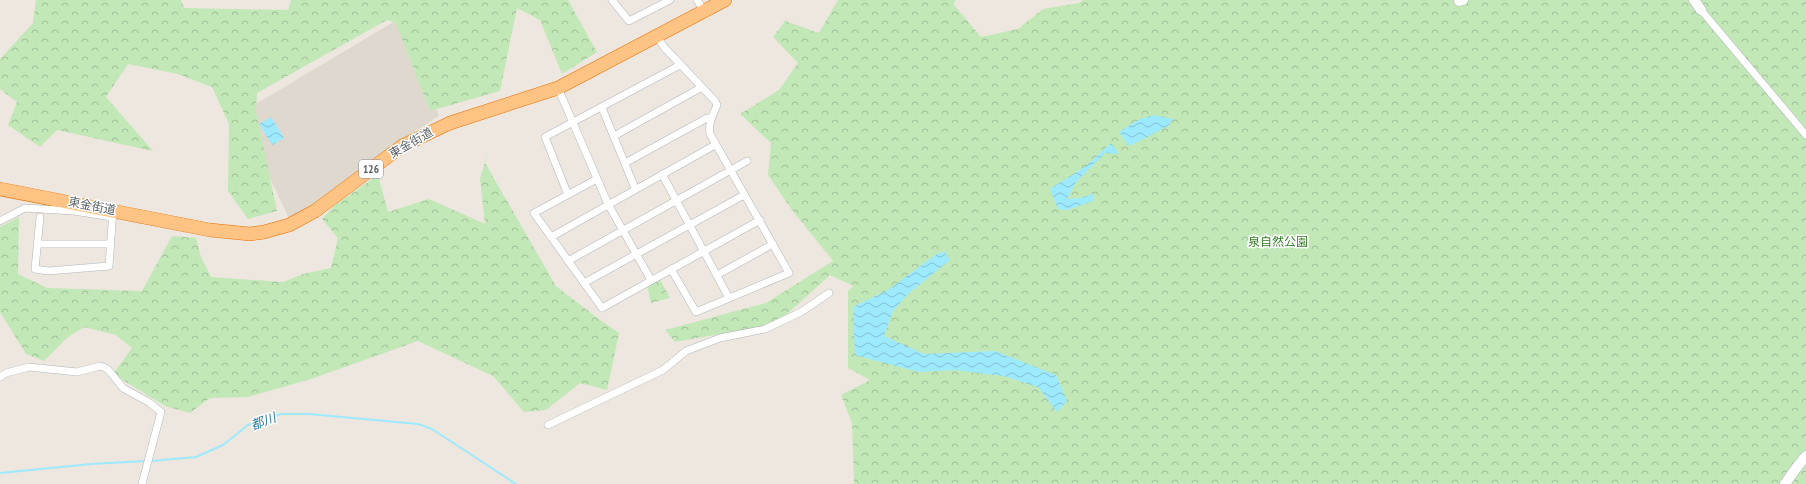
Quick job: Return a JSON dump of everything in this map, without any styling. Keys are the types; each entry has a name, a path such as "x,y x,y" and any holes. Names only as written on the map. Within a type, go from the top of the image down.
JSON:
{"highway":[{"name":"東金街道","path":"0,189 113,214 217,231 250,234 278,229 315,211 402,146 418,137 450,123 558,88 657,37 700,6 725,0"}],"street":[{"path":"612,0 629,21 670,0"},
{"path":"1694,0 1806,135"},
{"path":"657,37 717,105 711,118 709,128 715,145 760,220 789,273 696,312 671,269"},
{"path":"568,195 545,137 602,108 680,64"},
{"path":"614,136 702,87"},
{"path":"558,88 608,204 651,280"},
{"path":"602,108 635,188"},
{"path":"625,163 707,118 711,118"},
{"path":"551,237 635,188 715,145"},
{"path":"568,261 747,161"},
{"path":"662,174 729,298"},
{"path":"597,179 534,213 602,308 760,220"},
{"path":"584,283 744,195"},
{"path":"0,221 24,208 113,214 109,266 48,271 35,269 40,216"},
{"path":"37,244 110,244"},
{"path":"717,275 773,244"},
{"path":"548,425 663,370 686,351 720,338 765,329 801,312 829,293"},
{"path":"0,377 6,373 29,367 77,372 100,366 106,368 123,388 150,403 161,412 142,484"},
{"path":"1785,484 1796,467 1806,456"}],"shaded area":[{"path":"402,17 439,116 399,142 304,212 289,218 239,114"}],"green space":[{"path":"36,0 181,0 184,8 288,10 291,0 568,0 597,52 562,74 540,20 517,8 500,91 430,111 396,23 387,20 257,93 256,112 277,211 248,219 228,191 229,124 212,87 178,74 128,64 106,97 153,151 57,130 40,147 8,125 17,102 0,89 0,59 33,23"},
{"name":"泉自然公園","path":"838,0 955,0 954,5 981,37 1018,29 1043,9 1079,3 1083,0 1806,0 1806,484 854,484 852,423 841,395 870,380 848,368 848,291 854,286 830,275 776,324 675,342 665,330 766,303 833,261 792,210 768,175 771,143 740,114 779,90 798,63 773,37 785,21 819,33"},
{"path":"489,148 485,163 556,286 619,333 607,390 580,383 546,410 524,412 493,376 418,341 311,379 248,397 210,398 190,413 165,406 113,374 132,348 116,335 84,327 68,337 44,361 26,354 0,312 0,227 19,217 18,274 47,288 142,291 172,236 196,238 201,257 211,277 283,282 303,274 331,268 338,238 322,219 335,205 378,175 388,212 429,199 485,224 480,179"},
{"path":"659,278 670,298 651,303 647,285"}],"water":[{"path":"1155,115 1173,119 1168,126 1132,145 1128,145 1119,132 1140,119"},
{"path":"271,117 284,138 272,145 259,124"},
{"path":"1111,143 1119,154 1105,153 1076,182 1067,199 1080,198 1093,194 1093,201 1067,210 1058,209 1050,189 1086,166"},
{"path":"944,251 950,260 909,293 893,311 884,336 924,354 995,351 1056,375 1067,401 1057,412 1038,387 1004,376 954,370 919,372 855,355 853,307 888,290 935,255"}],"waterway":[{"name":"都川","path":"151,461 196,457 223,445 248,425 263,419 281,414 309,414 418,424 432,429 516,484"},
{"name":"都川","path":"0,473 91,464 146,461"}]}
